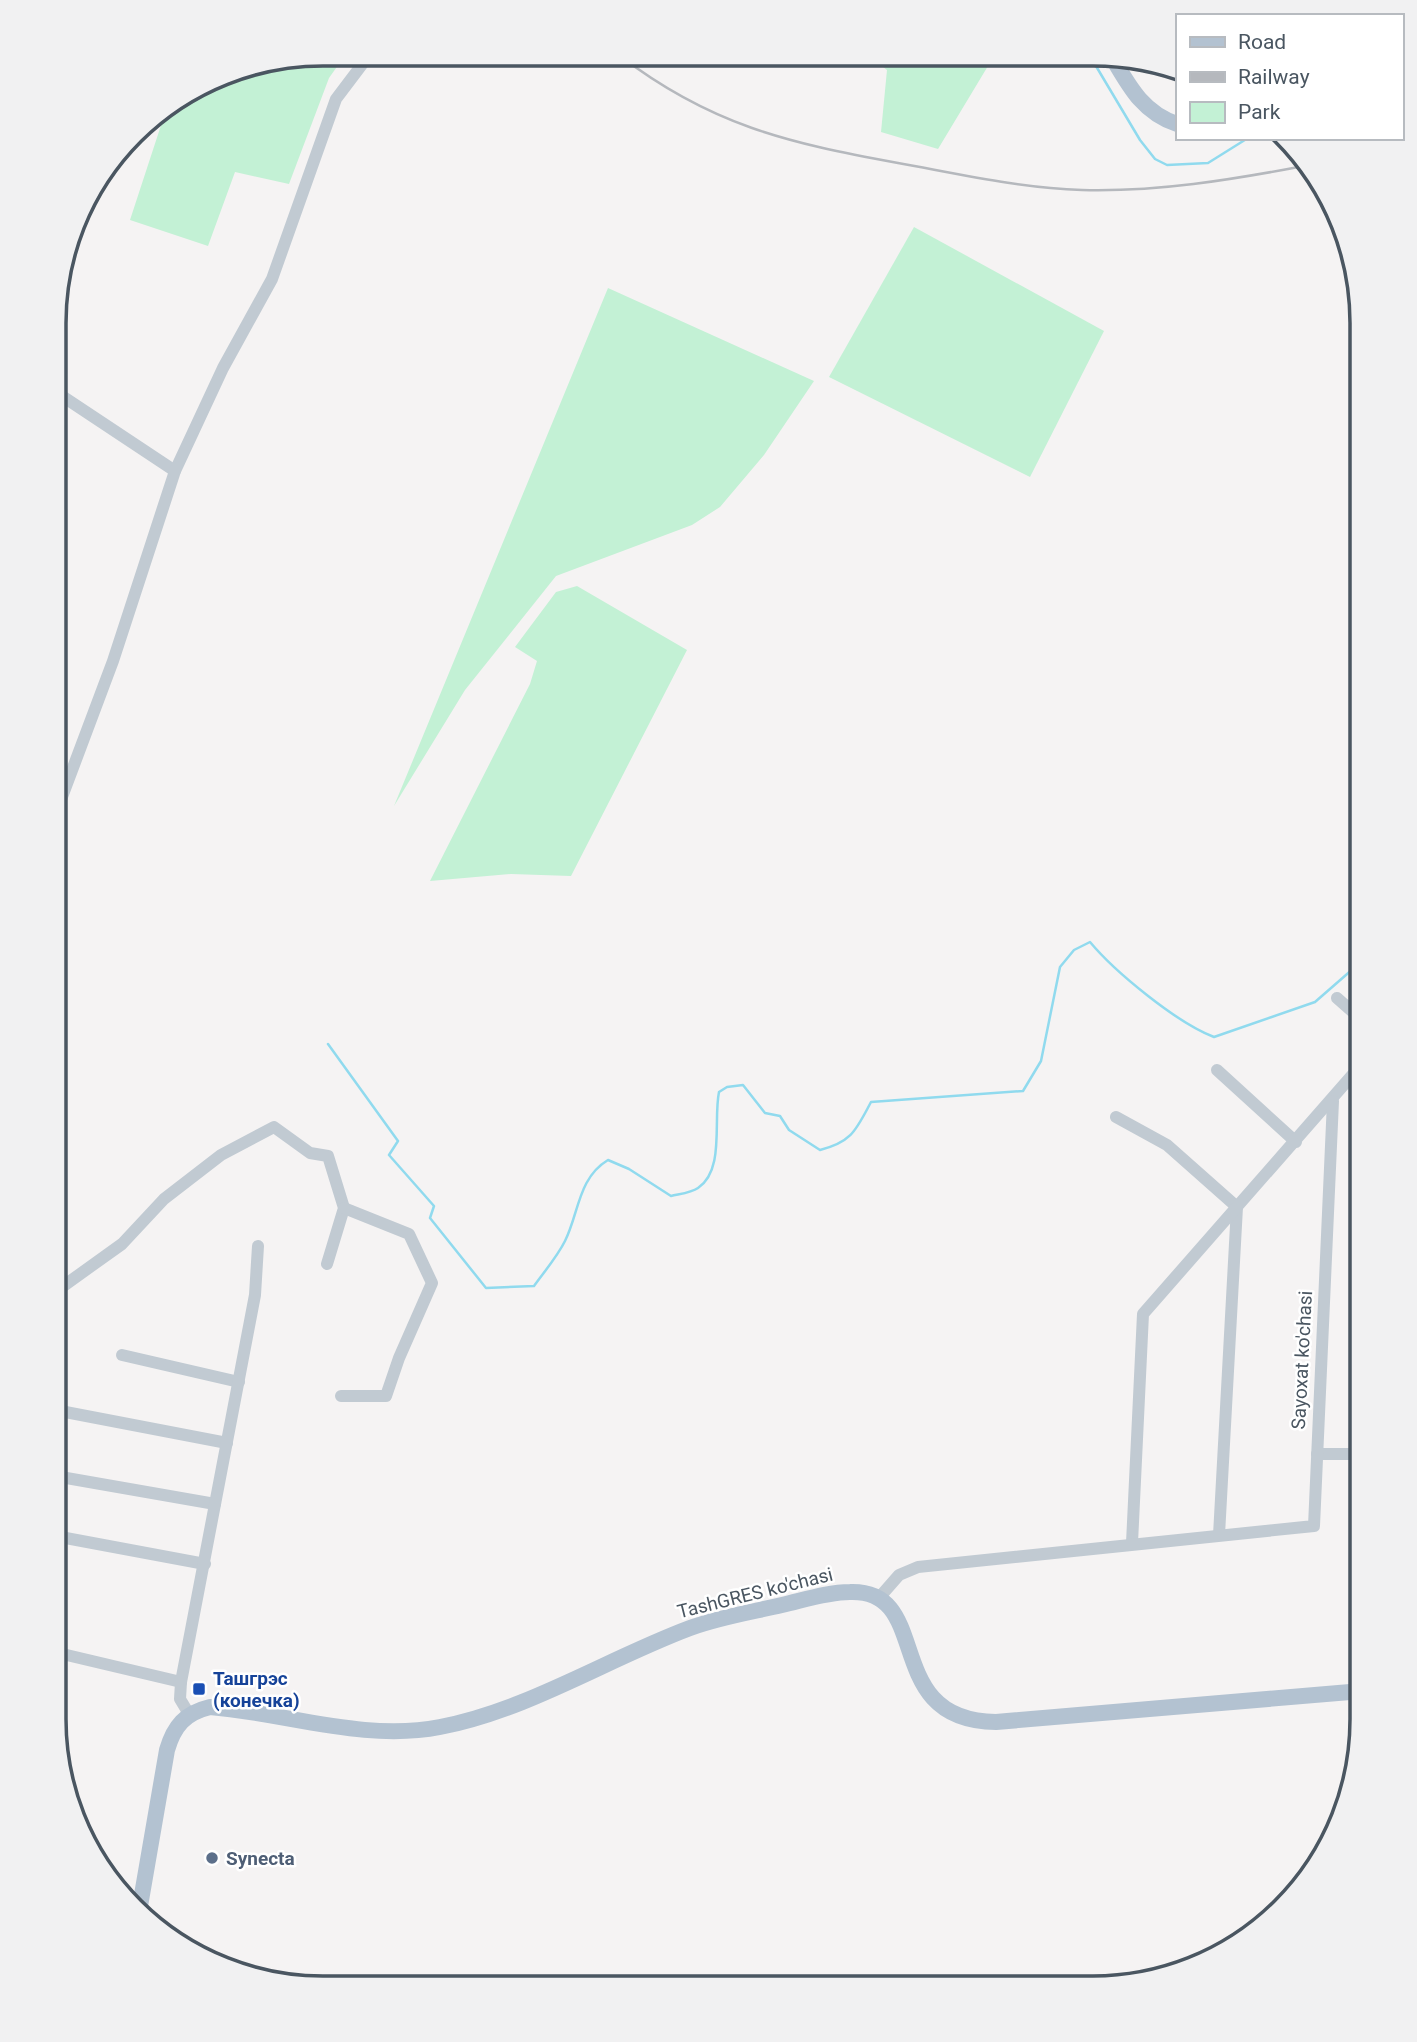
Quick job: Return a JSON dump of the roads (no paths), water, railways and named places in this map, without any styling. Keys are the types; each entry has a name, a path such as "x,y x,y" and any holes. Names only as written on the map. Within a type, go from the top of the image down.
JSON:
{"main road":[{"path":"1120,68 1140,101 1158,116 1176,124"},
{"name":"TashGRES ko'chasi","path":"189,1714 209,1707 387,1730 441,1727 527,1699 693,1627 834,1594 857,1592 878,1599"},
{"path":"878,1599 898,1620 921,1682 932,1700 950,1714 971,1721 996,1722 1350,1692"},
{"path":"141,1899 167,1750 174,1730 189,1714"}],"street":[{"path":"66,786 113,661 175,471 223,368 272,279 336,99 361,66"},
{"path":"66,398 175,471"},
{"path":"1337,998 1350,1009"},
{"path":"1217,1070 1296,1142"},
{"path":"1132,1543 1143,1314 1350,1079"},
{"name":"Sayoxat ko'chasi","path":"878,1599 899,1575 918,1567 1314,1526 1333,1101"},
{"path":"1116,1117 1167,1145 1237,1207"},
{"path":"66,1284 122,1244 164,1199 220,1155 274,1128 310,1153 328,1156 344,1208 327,1264"},
{"path":"1219,1535 1237,1207"},
{"path":"341,1396 386,1396 399,1358 432,1283 409,1234 344,1208"},
{"path":"189,1714 180,1699 181,1682 255,1295 258,1247"},
{"path":"122,1355 239,1382"},
{"path":"66,1412 227,1443"},
{"path":"1317,1454 1350,1454"},
{"path":"66,1478 215,1504"},
{"path":"66,1538 205,1564"},
{"path":"66,1655 181,1682"}],"waterway":[{"path":"1096,66 1140,140 1155,159 1167,165 1208,163 1245,140"},
{"path":"328,1044 398,1141 389,1155 434,1206 430,1218 486,1288 534,1286 565,1241 585,1186 598,1168 608,1160 629,1169 671,1196 695,1190 706,1180 715,1157 719,1092 727,1087 743,1085 765,1113 780,1116 789,1130 820,1150 831,1147 852,1134 871,1102 1023,1091 1041,1061 1060,967 1074,950 1090,942 1148,996 1214,1037 1315,1002 1350,971"}],"railway":[{"path":"635,66 686,99 751,128 821,148 990,180 1059,189 1138,189 1221,180 1297,167"}],"place":[{"name":"Ташгрэс (конечка)","path":"199,1689"},
{"name":"Synecta","path":"212,1858"}]}
